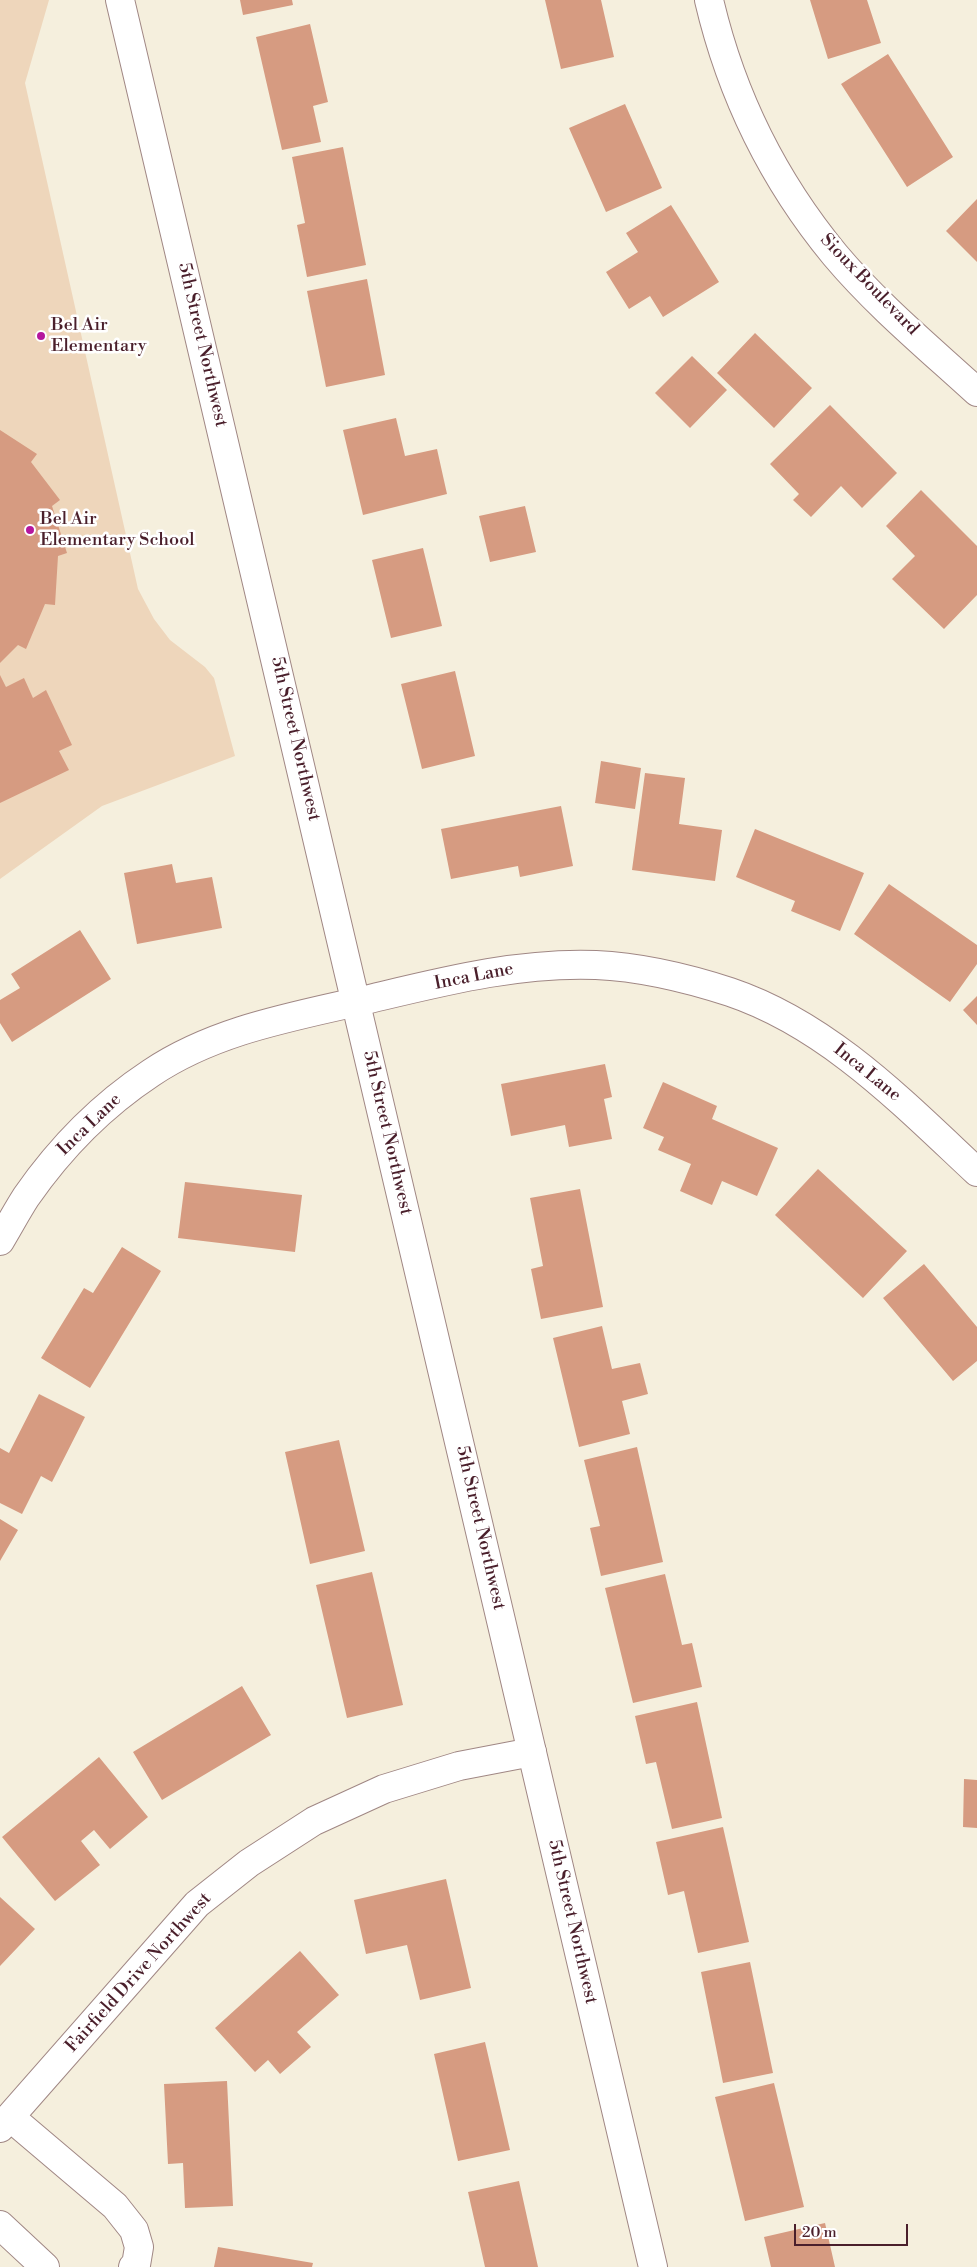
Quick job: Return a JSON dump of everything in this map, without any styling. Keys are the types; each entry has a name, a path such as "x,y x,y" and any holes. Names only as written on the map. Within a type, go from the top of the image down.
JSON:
{"street":[{"name":"5th Street Northwest","path":"120,0 653,2267"},
{"name":"Sioux Boulevard","path":"709,0 727,64 759,141 794,200 836,256 884,306 977,392"},
{"name":"Inca Lane","path":"0,1241 25,1198 67,1143 108,1104 152,1071 201,1045 267,1022 467,976 527,966 597,965 666,974 732,993 783,1015 831,1044 885,1087 977,1172"},
{"name":"Fairfield Drive Northwest","path":"133,2267 136,2264 139,2247 134,2230 116,2206 5,2122 197,1904 249,1863 314,1821 384,1789 459,1766 532,1752"},
{"path":"0,2224 45,2267"}],"shaded area":[{"name":"Bel Air Elementary","path":"0,0 49,0 25,83 138,589 154,619 170,640 205,667 214,678 235,756 102,806 0,879"}],"building":[{"path":"240,0 292,0 293,5 243,15"},
{"path":"545,0 601,0 614,57 561,69"},
{"path":"810,0 867,0 881,43 828,59"},
{"path":"310,24 328,102 313,106 321,142 282,150 256,37"},
{"path":"888,54 953,157 907,187 841,84"},
{"path":"625,104 662,188 606,212 569,128"},
{"path":"343,147 366,265 307,277 297,225 305,223 292,157"},
{"path":"977,199 977,262 946,231"},
{"path":"671,205 719,282 663,317 650,296 629,309 606,272 638,252 626,233"},
{"path":"367,279 385,375 326,387 307,291"},
{"path":"755,333 812,388 774,428 717,373"},
{"path":"692,356 727,390 690,428 655,393"},
{"path":"830,405 897,473 862,508 841,486 811,517 793,500 799,494 770,464"},
{"path":"396,418 405,456 437,449 447,494 363,515 343,430"},
{"name":"Bel Air Elementary School","path":"0,430 37,454 31,462 60,500 52,506 67,553 58,556 55,605 45,604 26,649 18,645 0,663"},
{"path":"921,490 977,546 977,595 944,629 892,579 915,556 886,526"},
{"path":"525,506 536,552 490,562 479,516"},
{"path":"423,548 442,626 391,638 372,560"},
{"path":"455,671 475,756 422,769 401,684"},
{"path":"0,675 6,687 24,678 33,698 46,690 72,745 59,751 69,770 0,803"},
{"path":"601,761 641,768 635,809 595,803"},
{"path":"645,773 685,778 679,824 722,830 715,881 632,870"},
{"path":"561,806 573,866 520,877 518,866 451,879 441,829"},
{"path":"755,829 864,873 840,931 791,911 795,901 736,877"},
{"path":"172,864 176,883 212,877 222,928 137,944 124,873"},
{"path":"889,884 977,945 977,964 950,1002 854,934"},
{"path":"80,930 111,979 12,1042 0,1023 0,1000 20,988 11,974"},
{"path":"977,996 977,1025 963,1010"},
{"path":"605,1064 612,1097 604,1099 612,1139 569,1147 565,1125 511,1136 501,1084"},
{"path":"663,1082 717,1106 712,1119 778,1148 757,1196 722,1181 712,1205 680,1191 691,1164 658,1150 664,1137 643,1128"},
{"path":"818,1169 907,1251 863,1298 775,1215"},
{"path":"185,1182 302,1195 295,1252 178,1238"},
{"path":"580,1189 603,1307 541,1319 531,1269 543,1266 530,1198"},
{"path":"122,1247 161,1271 90,1388 41,1358 84,1288 93,1293"},
{"path":"924,1264 977,1327 977,1361 953,1381 883,1298"},
{"path":"602,1326 612,1369 640,1363 648,1394 622,1401 630,1434 579,1447 553,1338"},
{"path":"39,1394 85,1417 52,1482 41,1476 22,1514 0,1503 0,1448 9,1453"},
{"path":"339,1440 365,1551 310,1564 285,1452"},
{"path":"637,1447 663,1562 601,1576 590,1528 600,1526 584,1460"},
{"path":"0,1519 18,1530 0,1561"},
{"path":"372,1572 403,1705 347,1718 316,1585"},
{"path":"665,1574 682,1645 692,1643 702,1687 633,1703 605,1588"},
{"path":"242,1686 271,1735 162,1800 133,1752"},
{"path":"697,1702 722,1818 672,1829 656,1762 646,1764 635,1716"},
{"path":"99,1757 148,1817 110,1849 94,1830 81,1841 100,1865 55,1901 2,1837"},
{"path":"964,1779 977,1780 977,1828 963,1827"},
{"path":"723,1827 749,1942 698,1953 684,1891 668,1895 656,1842"},
{"path":"446,1879 471,1988 420,2000 407,1945 366,1954 354,1900"},
{"path":"0,1897 35,1929 0,1966"},
{"path":"300,1951 339,1995 297,2032 311,2047 280,2074 268,2060 255,2072 215,2028"},
{"path":"750,1962 773,2073 723,2083 701,1972"},
{"path":"485,2042 510,2150 458,2161 434,2054"},
{"path":"227,2081 233,2206 185,2208 183,2163 168,2164 164,2084"},
{"path":"774,2083 804,2207 745,2221 715,2097"},
{"path":"519,2181 538,2267 485,2267 468,2192"},
{"path":"825,2223 835,2267 771,2267 764,2237"},
{"path":"218,2247 313,2263 312,2267 214,2267"}],"place":[{"name":"Bel Air Elementary","path":"41,336"},
{"name":"Bel Air Elementary School","path":"30,530"}]}
